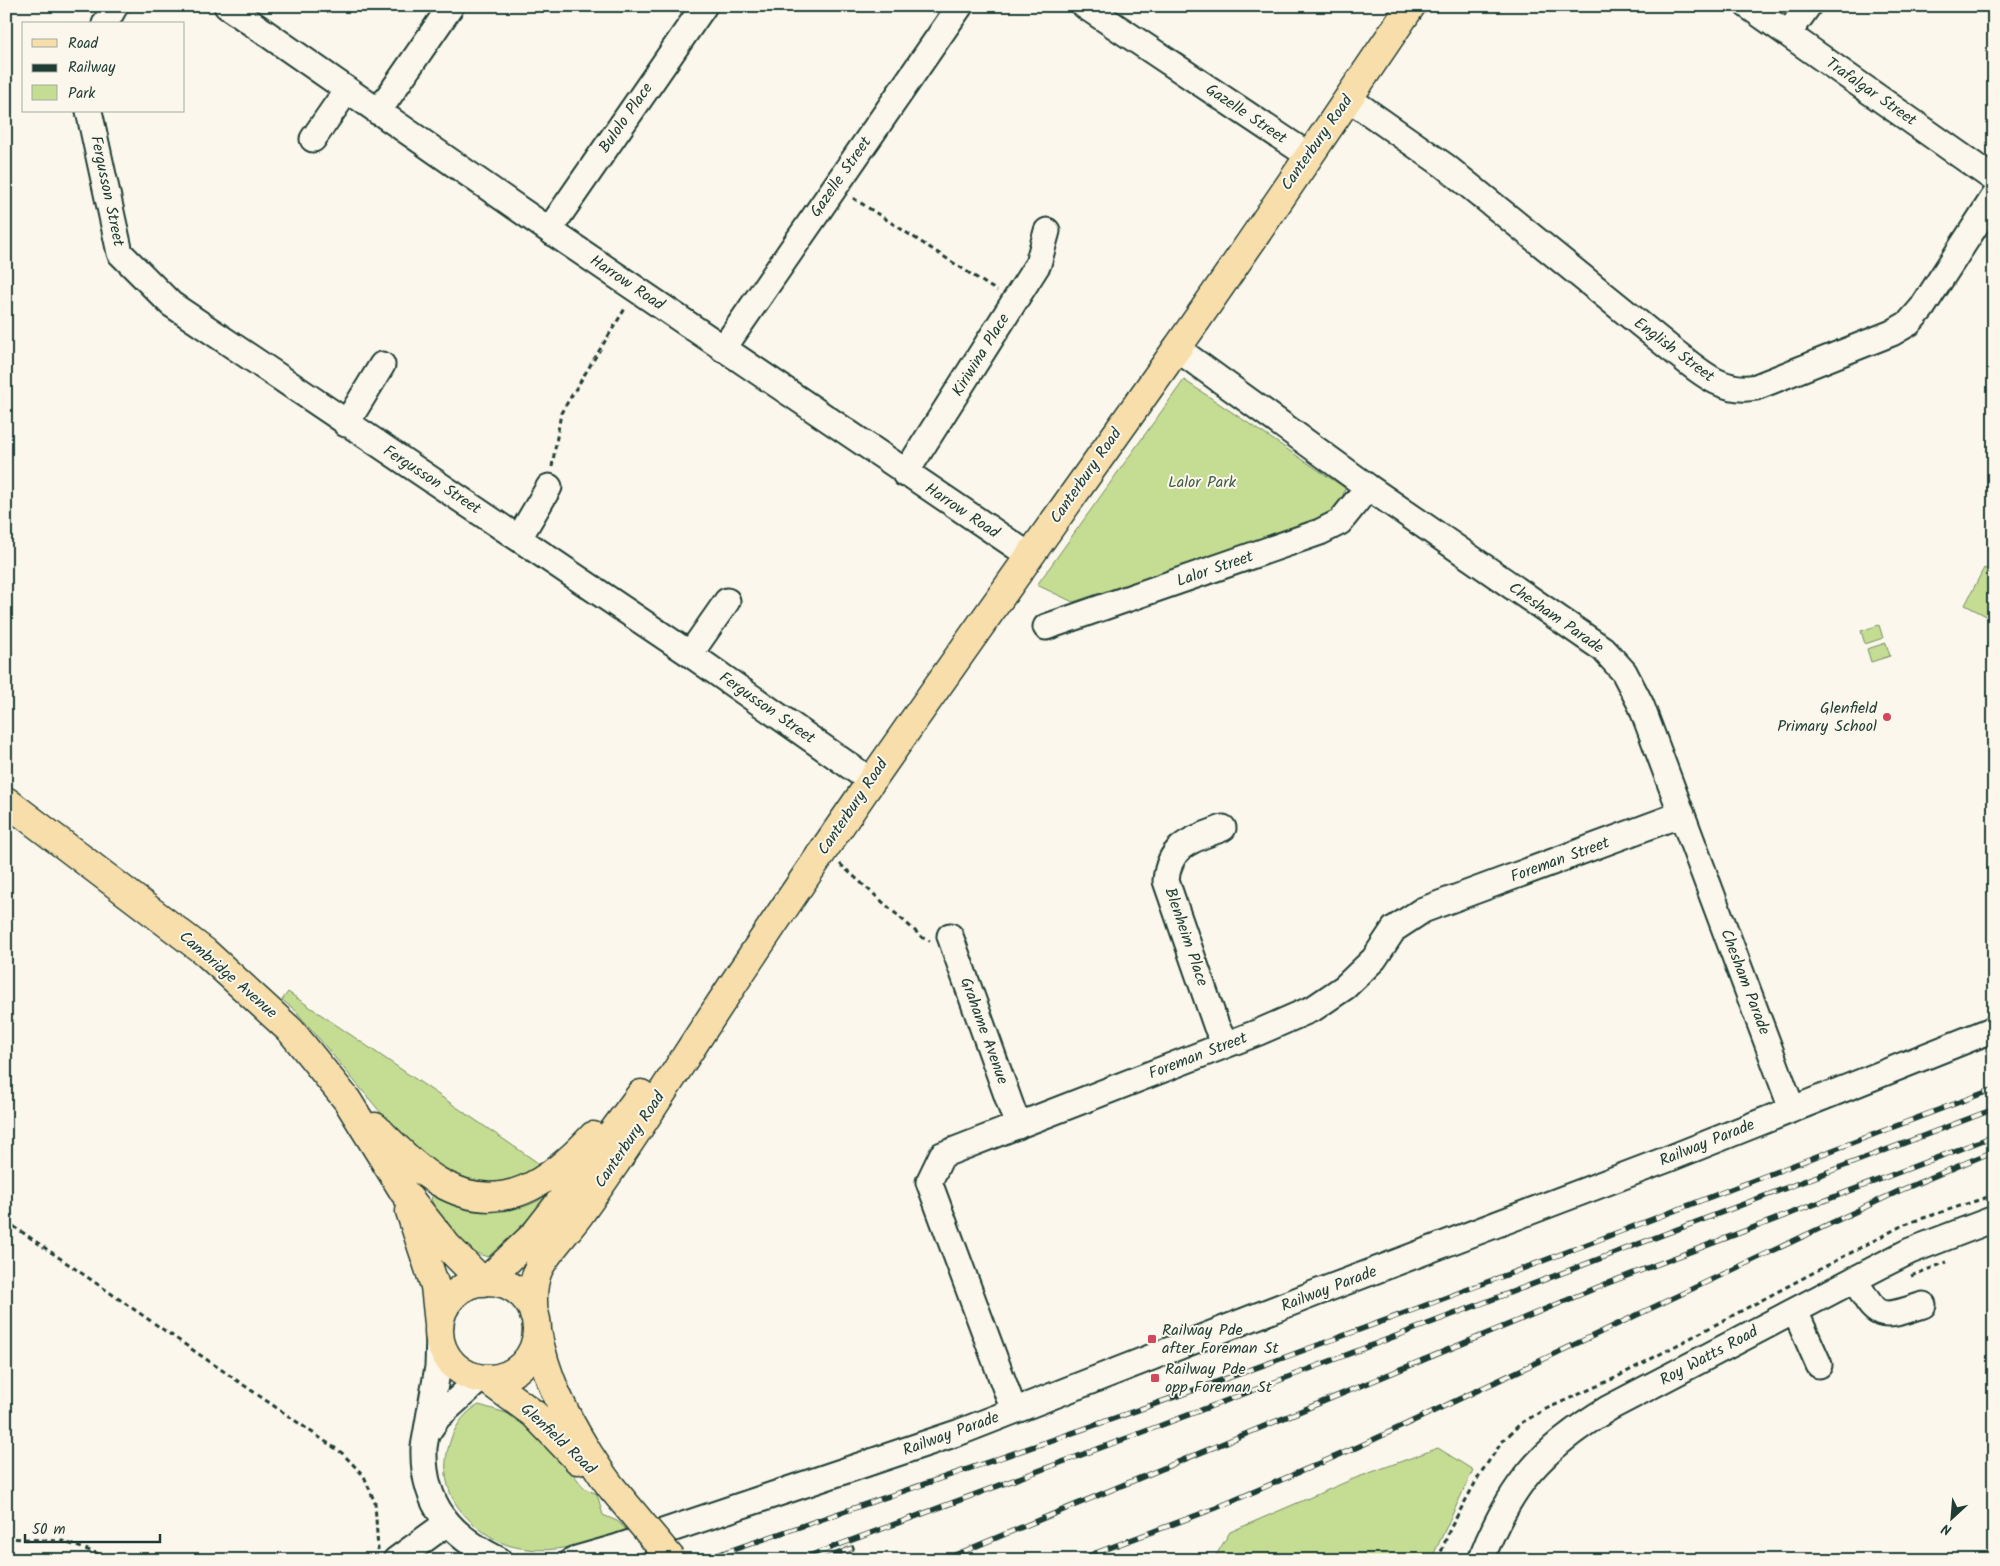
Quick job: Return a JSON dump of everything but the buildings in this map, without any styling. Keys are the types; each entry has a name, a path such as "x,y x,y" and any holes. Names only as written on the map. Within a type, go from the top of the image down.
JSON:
{"main road":[{"name":"Canterbury Road","path":"535,1322 534,1283 545,1259 568,1231 619,1159 759,944 871,781 1176,348 1411,6"},
{"name":"Cambridge Avenue","path":"6,802 205,952 291,1031 346,1100 404,1192 447,1246 484,1281"},
{"name":"Canterbury Road","path":"484,1281 531,1239 670,1055 759,944"},
{"path":"346,1100 416,1165 438,1182 463,1193 502,1196 530,1188 555,1173 588,1142 670,1055"},
{"name":"Cambridge Avenue","path":"404,1192 434,1286 439,1330"},
{"path":"484,1281 504,1284 526,1299 535,1322 534,1346 518,1368 503,1376 483,1378 464,1372 450,1361 441,1344 439,1330 443,1311 451,1298 462,1289 484,1281"},
{"name":"Glenfield Road","path":"535,1322 545,1367 556,1397 580,1441 609,1485 672,1560"},
{"name":"Glenfield Road","path":"483,1378 534,1414 582,1465 609,1485"}],"street":[{"path":"106,22 115,6"},
{"name":"Harrow Road","path":"227,6 905,474 1030,556"},
{"path":"378,112 451,6"},
{"name":"Bulolo Place","path":"549,230 704,6"},
{"name":"Gazelle Street","path":"723,349 960,6"},
{"name":"Gazelle Street","path":"1085,6 1308,155"},
{"name":"Trafalgar Street","path":"1748,6 1994,178"},
{"path":"1788,34 1808,6"},
{"path":"313,139 347,90"},
{"name":"English Street","path":"1348,98 1445,166 1671,349 1714,380 1733,389 1756,387 1892,333 1909,323 1922,308 1994,197"},
{"name":"Fergusson Street","path":"89,112 120,253 171,304 346,424 690,654 871,781"},
{"name":"Kiriwina Place","path":"905,474 1038,264 1046,231"},
{"name":"Chesham Parade","path":"1176,348 1368,487 1603,649 1624,672 1641,705 1792,1108"},
{"path":"346,424 382,365"},
{"path":"519,538 549,487"},
{"name":"Lalor Street","path":"1046,627 1320,532 1340,522 1368,487"},
{"path":"690,654 727,601"},
{"name":"Foreman Street","path":"1014,1411 929,1182 942,1155 1225,1045 1314,1008 1344,986 1374,960 1394,929 1423,910 1682,814"},
{"name":"Blenheim Place","path":"1223,828 1199,837 1178,849 1167,866 1166,881 1225,1045"},
{"name":"Grahame Avenue","path":"954,946 1018,1126"},
{"name":"Railway Parade","path":"574,1560 615,1548 960,1432 1316,1293 1484,1231 1994,1029"},
{"name":"Roy Watts Road","path":"1481,1560 1498,1520 1514,1492 1534,1466 1558,1443 1581,1425 1910,1251 1994,1219"},
{"path":"1854,1279 1868,1303 1877,1312 1890,1315 1923,1305"},
{"path":"1795,1311 1819,1365"},
{"path":"439,1330 438,1367 424,1460 427,1487 438,1511 447,1523 481,1551 499,1560"},
{"path":"427,1433 438,1417 483,1378"},
{"path":"387,1557 447,1523"}],"path":[{"path":"835,186 1014,302"},
{"path":"549,487 561,412 637,290"},
{"path":"824,850 924,938 954,946"},
{"path":"1438,1560 1450,1529 1480,1474 1502,1442 1521,1423 1546,1409 1615,1378 1905,1224 1994,1195"},
{"path":"6,1221 342,1453 364,1476 375,1503 387,1557"},
{"path":"6,1538 62,1541 116,1560"}],"green space":[{"name":"Lalor Park","path":"1184,380 1345,488 1338,504 1330,513 1315,522 1073,602 1037,585"},
{"path":"1984,568 1994,573 1994,620 1965,605"},
{"path":"1879,625 1883,638 1865,644 1861,631"},
{"path":"1886,643 1890,656 1871,662 1867,649"},
{"path":"288,992 547,1169 515,1184 459,1184 402,1138 295,1010 282,1000"},
{"path":"548,1194 520,1227 488,1257 471,1250 456,1238 440,1218 431,1198 434,1196 482,1208 509,1209 521,1208 540,1200"},
{"path":"479,1405 510,1414 527,1426 563,1461 584,1488 597,1494 603,1515 617,1521 627,1530 570,1547 542,1550 527,1549 502,1543 475,1525 459,1509 450,1492 446,1478 446,1457 452,1436 462,1418"},
{"path":"1438,1448 1473,1470 1431,1560 1213,1560 1230,1532 1353,1479"}],"railway":[{"path":"703,1560 1251,1370 1994,1089"},
{"path":"798,1560 1138,1434 1994,1109"},
{"path":"943,1560 1608,1283 1994,1136"},
{"path":"1077,1560 1216,1508 1360,1446 1899,1191 1994,1151"},
{"path":"822,1560 852,1548"}],"place":[{"name":"Glenfield Primary School","path":"1887,717"},
{"name":"Railway Pde after Foreman St","path":"1152,1339"},
{"name":"Railway Pde opp Foreman St","path":"1155,1378"}]}
